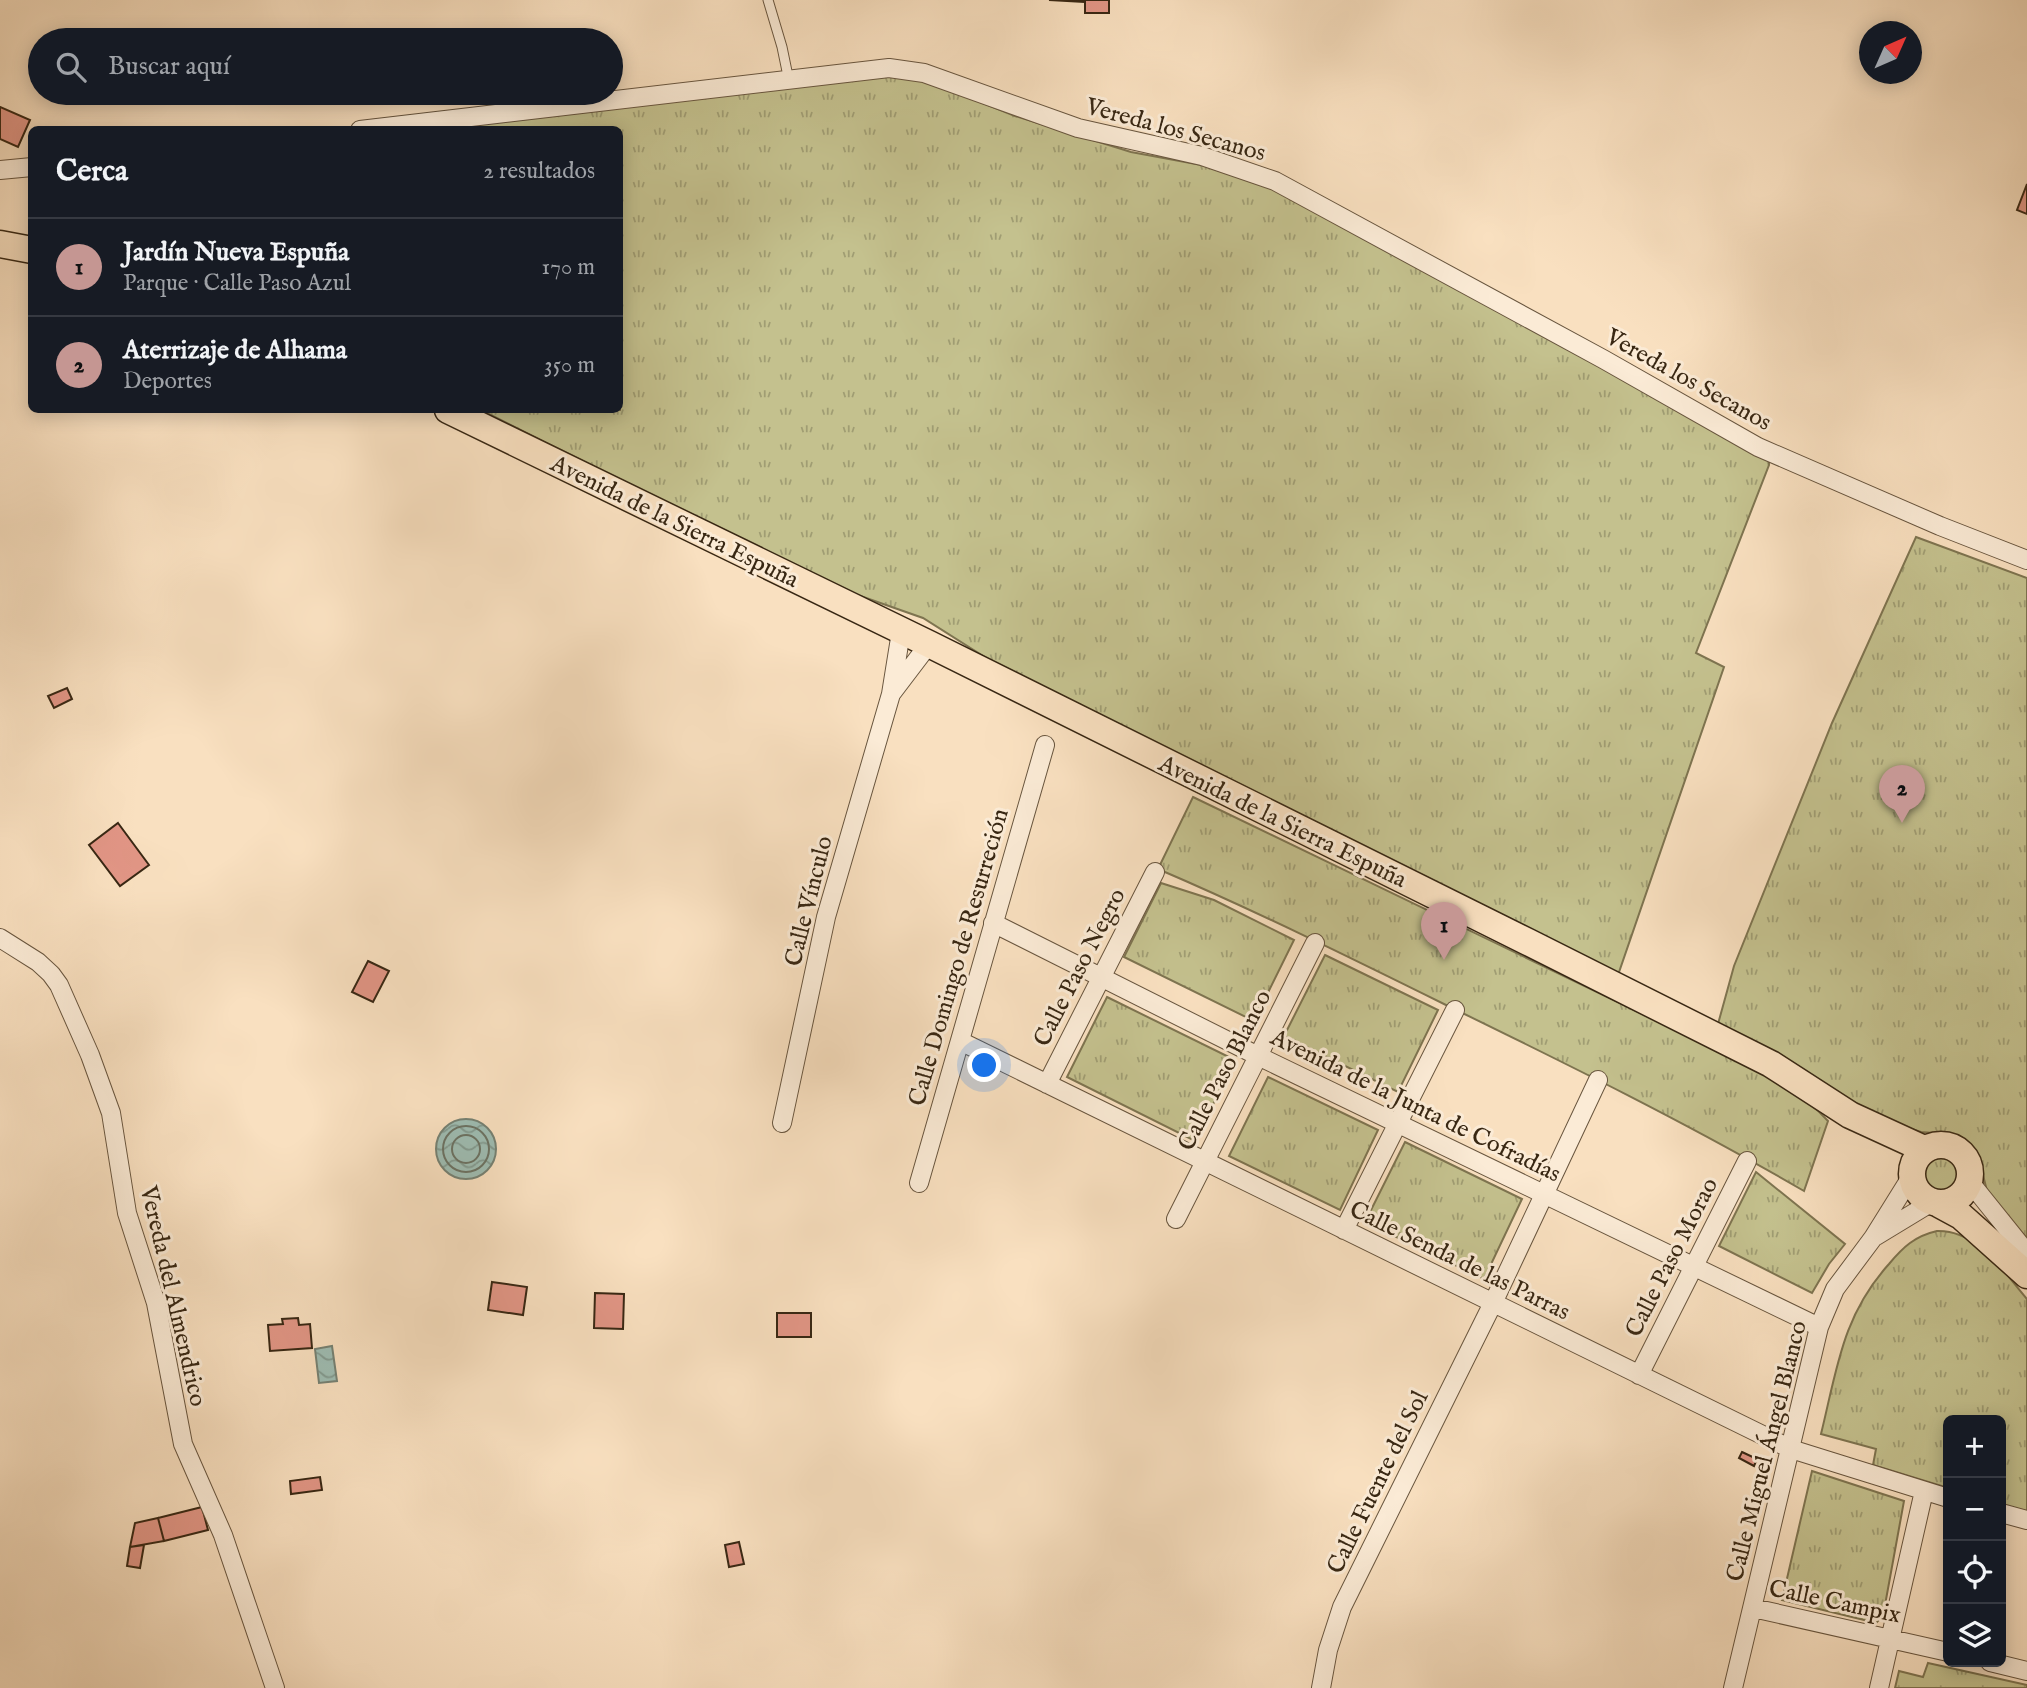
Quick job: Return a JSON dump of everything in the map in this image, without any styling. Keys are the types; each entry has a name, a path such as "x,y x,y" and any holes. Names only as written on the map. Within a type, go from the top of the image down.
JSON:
{"main road":[{"path":"0,244 28,249"},
{"name":"Avenida de la Sierra Espuña","path":"454,413 929,644 1760,1059 1850,1115 1924,1149"},
{"name":"Avenida de la Sierra Espuña","path":"901,632 905,625 916,623 940,634 1011,685"},
{"name":"Avenida de la Sierra Espuña","path":"1850,1115 1911,1175"},
{"path":"1935,1203 1953,1201 1967,1186 1970,1171 1967,1161 1953,1147 1934,1145 1917,1156 1911,1175 1918,1192 1935,1203 1961,1216 2027,1274"},
{"path":"1967,1186 2027,1274"}],"street":[{"name":"Vereda los Secanos","path":"623,100 889,68 924,73 1078,128 1202,156 1275,181 1591,352 1758,447 1940,526 2027,560"},
{"name":"Vereda los Secanos","path":"395,126 579,105"},
{"path":"0,170 28,167"},
{"name":"Calle Vínculo","path":"782,1123 826,917 891,694 901,632"},
{"name":"Calle Vínculo","path":"891,694 929,644"},
{"name":"Calle Domingo de Resurreción","path":"919,1183 1045,745"},
{"name":"Calle Paso Negro","path":"1047,1084 1156,872"},
{"name":"Avenida de la Junta de Cofradías","path":"993,923 1258,1056 1819,1327"},
{"name":"Vereda del Almendrico","path":"0,939 38,962 51,974 59,985 90,1055 111,1113 127,1213 156,1303 183,1444 223,1535 275,1688"},
{"name":"Calle Paso Blanco","path":"1176,1219 1315,943"},
{"path":"1344,1230 1455,1010"},
{"name":"Calle Senda de las Parras","path":"960,1041 1791,1450 1943,1497"},
{"name":"Calle Fuente del Sol","path":"1321,1688 1328,1650 1342,1607 1493,1303 1598,1080"},
{"name":"Calle Paso Morao","path":"1639,1375 1747,1161"},
{"name":"Calle Miguel Ángel Blanco","path":"1733,1688 1819,1327 1835,1289 1873,1238 1911,1175"},
{"path":"1967,1186 2027,1253"},
{"name":"Calle Miguel Ángel Blanco","path":"1873,1238 1935,1203"},
{"path":"1879,1688 1924,1491"},
{"path":"2006,1514 2027,1520"},
{"name":"Calle Campix","path":"1753,1608 1943,1651"},
{"path":"2006,1666 2027,1671"}],"lane":[{"path":"768,0 789,81"}],"green space":[{"path":"891,75 926,80 1015,116 1131,152 1223,169 1277,191 1769,458 1769,465 1696,653 1724,667 1618,975 1021,680 923,618 832,586 487,413 623,413 623,126 450,126"},
{"path":"1916,537 2027,578 2027,1241 1988,1195 1978,1155 1960,1138 1921,1132 1889,1122 1718,1024 1734,966 1832,723"},
{"path":"1193,797 1742,1062 1780,1083 1814,1107 1828,1121 1804,1191 1582,1072 1303,935 1158,869"},
{"path":"1161,883 1214,900 1294,940 1254,1021 1124,957"},
{"path":"1325,955 1438,1010 1398,1092 1284,1036"},
{"path":"1107,997 1235,1060 1195,1141 1067,1077"},
{"path":"1268,1077 1378,1130 1340,1210 1229,1156"},
{"path":"1405,1142 1522,1199 1484,1279 1365,1222"},
{"path":"1940,1153 1955,1159 1961,1174 1955,1189 1940,1195 1925,1189 1919,1174 1925,1159"},
{"path":"1756,1172 1845,1244 1812,1293 1719,1246"},
{"path":"1937,1231 1952,1232 1965,1237 1999,1265 2027,1299 2027,1512 2006,1506 2006,1415 1943,1415 1943,1486 1873,1465 1876,1449 1821,1434 1843,1344 1861,1303 1894,1258 1922,1236"},
{"path":"1812,1471 1904,1501 1883,1616 1876,1623 1782,1600"},
{"path":"1928,1663 2027,1685 2027,1688 1895,1688 1899,1671 1923,1677"}],"water":[{"path":"460,1119 472,1119 491,1132 496,1149 494,1161 483,1174 472,1179 460,1179 441,1166 436,1155 436,1143 449,1124"},
{"path":"332,1346 337,1381 319,1383 315,1349"}],"building":[{"path":"1049,0 1109,0 1109,13 1085,13 1085,2"},
{"path":"0,107 30,120 18,147 0,139"},
{"path":"2027,184 2027,214 2017,210"},
{"path":"67,688 72,699 54,708 48,696"},
{"path":"118,823 149,865 120,886 89,845"},
{"path":"368,961 389,971 373,1002 352,992"},
{"path":"492,1282 527,1287 523,1315 488,1310"},
{"path":"595,1293 624,1294 623,1329 594,1328"},
{"path":"777,1313 811,1313 811,1337 777,1337"},
{"path":"298,1318 299,1325 310,1324 312,1348 270,1351 268,1325 283,1324 282,1319"},
{"path":"1742,1452 1757,1459 1754,1466 1739,1458"},
{"path":"320,1477 322,1490 291,1494 290,1481"},
{"path":"202,1507 208,1530 164,1541 158,1518"},
{"path":"158,1518 164,1541 130,1547 135,1523"},
{"path":"739,1542 744,1564 729,1567 725,1545"},
{"path":"144,1545 140,1568 127,1566 130,1547"}],"place":[{"name":"Aterrizaje de Alhama","path":"1902,823"},
{"name":"Jardín Nueva Espuña","path":"1444,960"}]}
